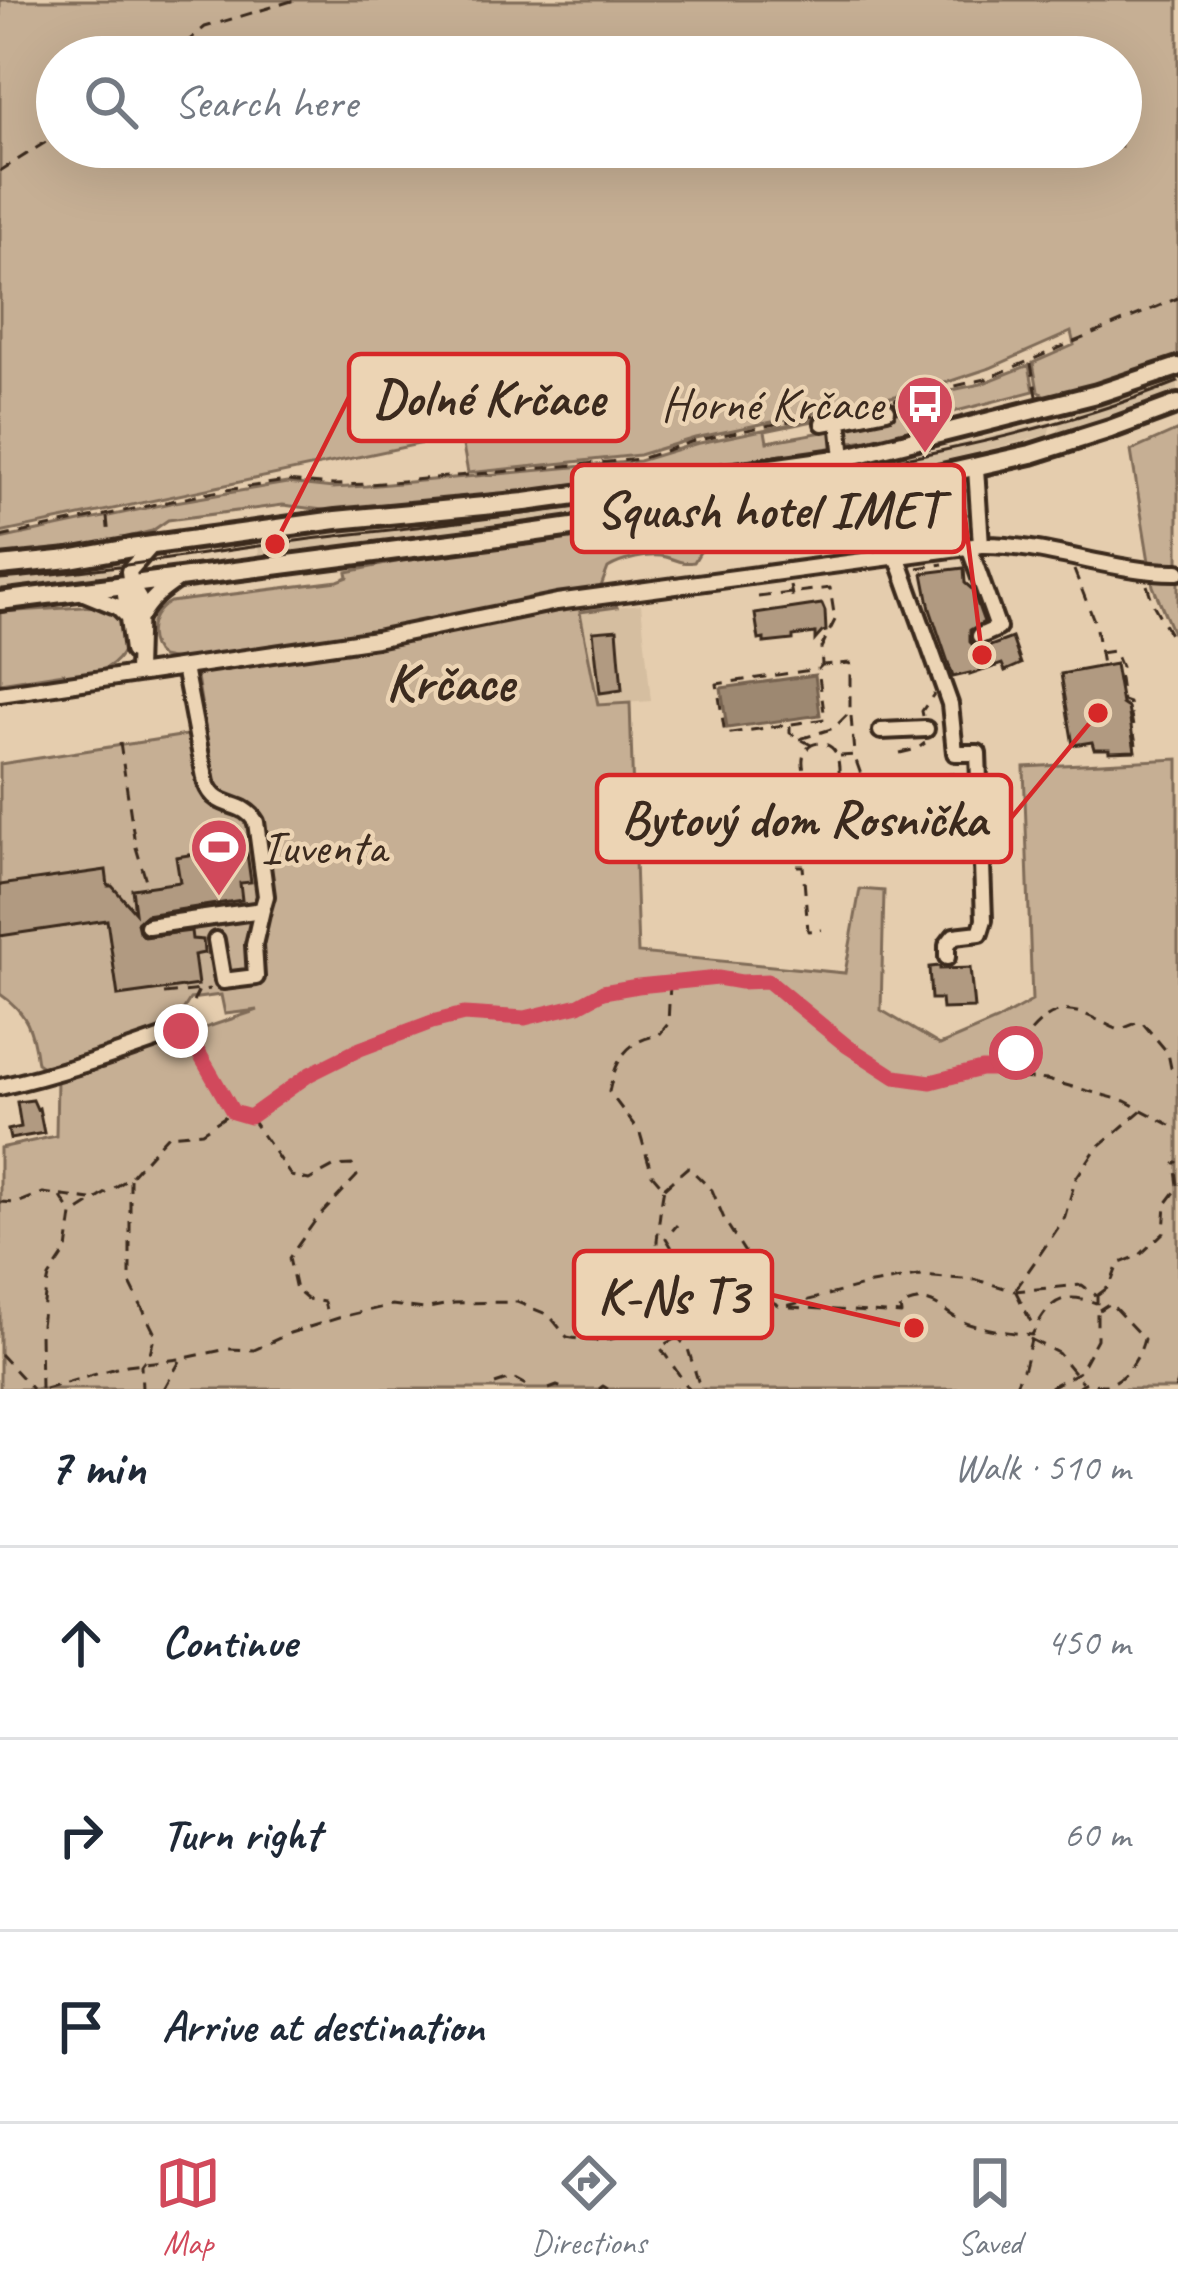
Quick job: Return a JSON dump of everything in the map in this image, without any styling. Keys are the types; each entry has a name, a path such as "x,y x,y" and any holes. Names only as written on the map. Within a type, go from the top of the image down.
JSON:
{"main road":[{"path":"0,566 104,547 494,506 843,458 1097,394 1178,368"},
{"path":"0,602 83,592 130,579 177,580 976,468 1069,443 1178,404"}],"street":[{"path":"843,458 829,419 889,405"},
{"path":"976,468 975,546 998,628 980,636"},
{"path":"136,672 133,616 125,595 152,545"},
{"path":"0,694 376,639 557,602 975,546 1011,546 1148,572 1178,572"},
{"path":"104,547 130,579"},
{"path":"897,556 950,704 956,753 978,754 984,920 980,933 954,936 947,944 947,956"},
{"path":"133,616 177,580"},
{"path":"83,592 133,616"},
{"path":"184,667 210,794 247,810 256,822 266,896 254,945 256,977 223,982 215,940"},
{"path":"881,731 926,729"},
{"path":"148,926 262,910"},
{"path":"0,1087 181,1031"}],"path":[{"path":"194,36 205,27 295,0"},
{"path":"0,171 36,148"},
{"path":"889,405 986,379 1178,298"},
{"path":"1030,362 1036,390"},
{"path":"944,390 949,410"},
{"path":"0,537 287,481 370,484 640,459 694,441 829,419"},
{"path":"104,547 106,514"},
{"path":"1073,567 1095,623 1102,665"},
{"path":"788,572 793,601"},
{"path":"1148,572 1154,606 1178,649"},
{"path":"758,597 830,588 835,620 820,648 820,667 826,719 724,734 717,684 820,667 850,663 854,755 879,825"},
{"path":"1100,653 1114,651 1121,668 1123,701 1129,703 1136,745"},
{"path":"800,739 834,728 850,712"},
{"path":"790,724 790,733 811,746"},
{"path":"119,743 135,844 148,887"},
{"path":"809,791 805,752 823,743 837,756 840,787"},
{"path":"837,756 854,755"},
{"path":"859,785 864,837 766,848 760,796 809,791 859,785"},
{"path":"790,845 796,866 802,866 808,931 822,930"},
{"path":"250,1117 310,1074 432,1022 464,1014 525,1018 579,1005 603,992 718,978 768,981 820,1025 895,1077 931,1082 981,1069 1008,1069 1021,1078 1096,1091 1144,1108 1178,1129"},
{"path":"164,994 212,988 223,982"},
{"path":"664,1188 652,1174 640,1133 609,1092 614,1069 631,1044 659,1035 668,1024 670,983"},
{"path":"199,990 181,1031 189,1036 233,1112 250,1117 291,1176 309,1180 335,1166 352,1165 356,1176 315,1220 289,1258 296,1290 307,1299 323,1302 329,1321"},
{"path":"1008,1069 1039,1023 1061,1011 1119,1030 1141,1021 1168,1053 1178,1076"},
{"path":"1015,1291 1064,1220 1076,1178 1086,1163 1144,1108"},
{"path":"72,1215 130,1178 168,1136 202,1132 233,1112"},
{"path":"1097,1296 1110,1286 1118,1264 1141,1255 1164,1232 1166,1204 1178,1187 1178,1161"},
{"path":"54,1194 67,1203 72,1215 67,1250 49,1277 45,1295 40,1334 44,1389 127,1365 227,1349 254,1350 290,1333 392,1305 424,1309 454,1303 517,1302 549,1315 567,1337 612,1341 634,1327 648,1309 664,1188 688,1167 712,1190 767,1299 782,1307 901,1314 900,1307 916,1299 930,1301 965,1324 1031,1337 1058,1353 1082,1382 1100,1386 1124,1374 1144,1340 1110,1303 1098,1310"},
{"path":"130,1178 130,1283 155,1334 142,1365 142,1389"},
{"path":"0,1202 54,1194 96,1201"},
{"path":"669,1317 685,1301 670,1279 681,1263 666,1238 677,1225"},
{"path":"782,1307 918,1276 977,1280 1015,1291 1082,1285 1097,1296 1097,1339 1079,1372 1046,1389"},
{"path":"1014,1389 1034,1327 1015,1291"},
{"path":"1031,1337 1057,1300 1095,1300 1098,1310"},
{"path":"648,1309 662,1304 704,1389"},
{"path":"678,1336 660,1348 688,1389"},
{"path":"0,1354 32,1389"},
{"path":"164,1389 180,1359"},
{"path":"495,1384 513,1378 533,1389"},
{"path":"1076,1389 1082,1382"},
{"path":"1175,1389 1178,1382"},
{"path":"549,1389 566,1389"},
{"path":"599,1389 608,1389"}],"shaded area":[{"path":"0,0 1178,0 1178,359 1094,387 1045,396 1038,391 1033,363 1074,345 1071,332 990,368 924,390 695,438 639,455 468,473 461,435 0,533"},
{"path":"1029,365 1034,391 953,412 947,391 981,384"},
{"path":"1178,379 1178,396 1058,433 1061,418"},
{"path":"940,393 949,414 942,415 943,421 884,438 851,442 846,428 891,405 765,431 767,442 823,432 823,426 829,426 834,447 818,454 508,496 331,511 283,505 168,520 152,531 73,551 0,558 0,539 175,502 287,483 366,486 639,461 695,444"},
{"path":"1052,421 1048,435 878,476 386,545 384,541 259,556 258,544 865,464"},
{"path":"1178,430 1178,645 1153,586 1131,451"},
{"path":"956,483 968,492 973,514 860,525 846,541 827,544 811,535 706,549 694,562 636,558 608,568 600,589 388,631 181,661 161,657 150,635 157,613 170,602 338,581 348,577 347,572 425,556"},
{"path":"92,564 111,570 110,575 0,590 0,573"},
{"path":"615,601 617,607 580,612 598,705 630,703 638,953 845,973 860,889 884,891 881,1010 940,1045 1032,1001 1024,767 1178,759 1178,1389 0,1389 0,1148 56,1136 57,1078 258,1010 225,1014 221,995 190,999 171,1029 43,1067 37,1063 27,1023 0,994 0,764 187,735 207,801 232,813 260,815 215,786 197,677 200,670"},
{"path":"641,604 651,701 598,705 580,611"},
{"path":"100,606 120,621 124,631 123,650 108,667 66,677 64,673 0,683 0,612"},
{"path":"815,675 820,715 727,728 721,688"}],"building":[{"path":"964,568 965,583 972,589 984,622 970,630 970,642 985,648 1012,638 1021,664 1005,671 1002,664 953,677 923,573"},
{"path":"822,604 826,631 815,640 815,633 793,636 793,640 759,640 755,614"},
{"path":"617,629 622,690 600,693 593,631"},
{"path":"1115,664 1135,751 1094,749 1092,742 1073,745 1061,674"},
{"path":"953,774 954,783 968,783 968,800 927,802 926,784 940,784 939,775"},
{"path":"246,846 251,882 240,883 242,900 146,915 137,923 145,937 191,931 192,939 203,940 204,953 194,955 198,985 118,996 107,920 0,936 0,885 106,870 108,886 135,912 132,889 180,882 176,857"},
{"path":"929,967 970,968 974,1008 942,1009 941,999 931,999"},
{"path":"33,1100 44,1133 10,1139 8,1130 21,1127 17,1102"}],"tram line":[{"path":"0,579 820,473 1061,422 1178,382"}],"place":[{"name":"Horné Krčace","path":"925,455"},
{"name":"Dolné Krčace","path":"275,544"},
{"name":"Squash hotel IMET","path":"982,655"},
{"name":"Bytový dom Rosnička","path":"1098,713"},
{"name":"Iuventa","path":"219,898"},
{"name":"K-Ns T3","path":"914,1328"}],"district":[{"name":"Krčace","path":"450,682"}],"route":[{"path":"181,1031 189,1036 233,1112 250,1117 310,1074 432,1022 464,1014 525,1018 579,1005 603,992 718,978 768,981 847,1046 895,1077 931,1082 981,1069 1008,1069 1016,1053"}]}
